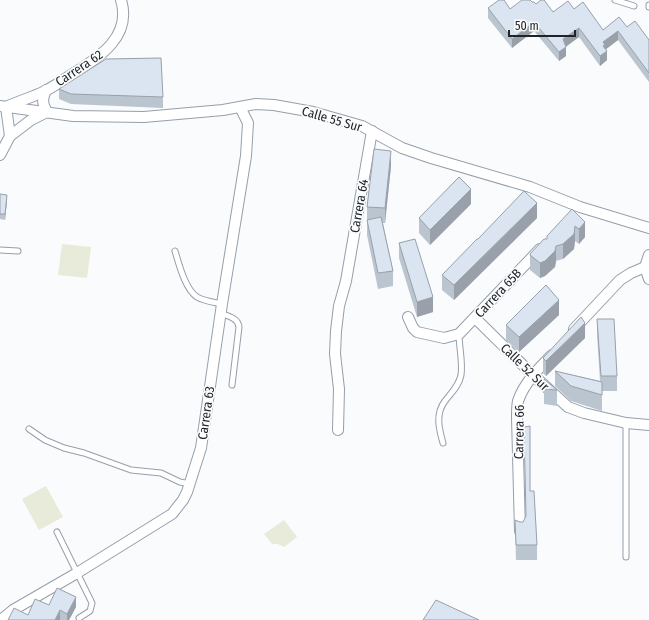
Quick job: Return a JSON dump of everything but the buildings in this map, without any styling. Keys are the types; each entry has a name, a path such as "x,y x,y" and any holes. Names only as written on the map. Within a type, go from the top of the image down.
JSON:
{"street":[{"name":"Carrera 62","path":"3,106 46,90 99,58 117,37 121,26 123,10 121,0"},
{"name":"Carrera 62","path":"46,90 42,98 47,112"},
{"name":"Calle 55 Sur","path":"3,106 73,116 144,117 256,104 274,104 338,118 362,126 402,148 530,187 577,210 649,228"},
{"path":"3,106 10,136"},
{"name":"Carrera 63","path":"1,620 13,610 77,573 172,514 183,500 190,484 201,448 221,308 241,189 248,136 248,123 240,107"},
{"path":"0,155 10,136 32,120 47,112"},
{"name":"Carrera 64","path":"338,430 339,389 335,354 336,331 339,306 346,281 372,131"},
{"name":"Carrera 65B","path":"459,334 546,242"},
{"path":"649,255 646,267 649,279"},
{"path":"569,335 620,280 646,267"},
{"path":"408,317 413,328 417,332 444,338 459,334"},
{"name":"Calle 52 Sur","path":"475,318 568,407 584,413 626,423 649,425"},
{"name":"Carrera 66","path":"520,531 516,417 518,401 524,388 533,375 559,346"}],"lane":[{"path":"615,0 634,6"},
{"path":"0,250 18,251"},
{"path":"175,251 181,271 196,296 221,308 239,323 232,385"},
{"path":"443,444 438,419 444,402 458,383 461,375 459,334"},
{"path":"626,423 626,557"},
{"path":"29,429 45,440 64,448 84,453 131,470 161,472 180,482 190,484"},
{"path":"57,532 92,603 90,611 79,618"}],"green space":[{"path":"62,244 91,247 87,278 58,275"},
{"path":"46,486 63,517 39,530 22,499"},
{"path":"284,520 297,537 284,547 278,544 272,544 264,534"}]}
